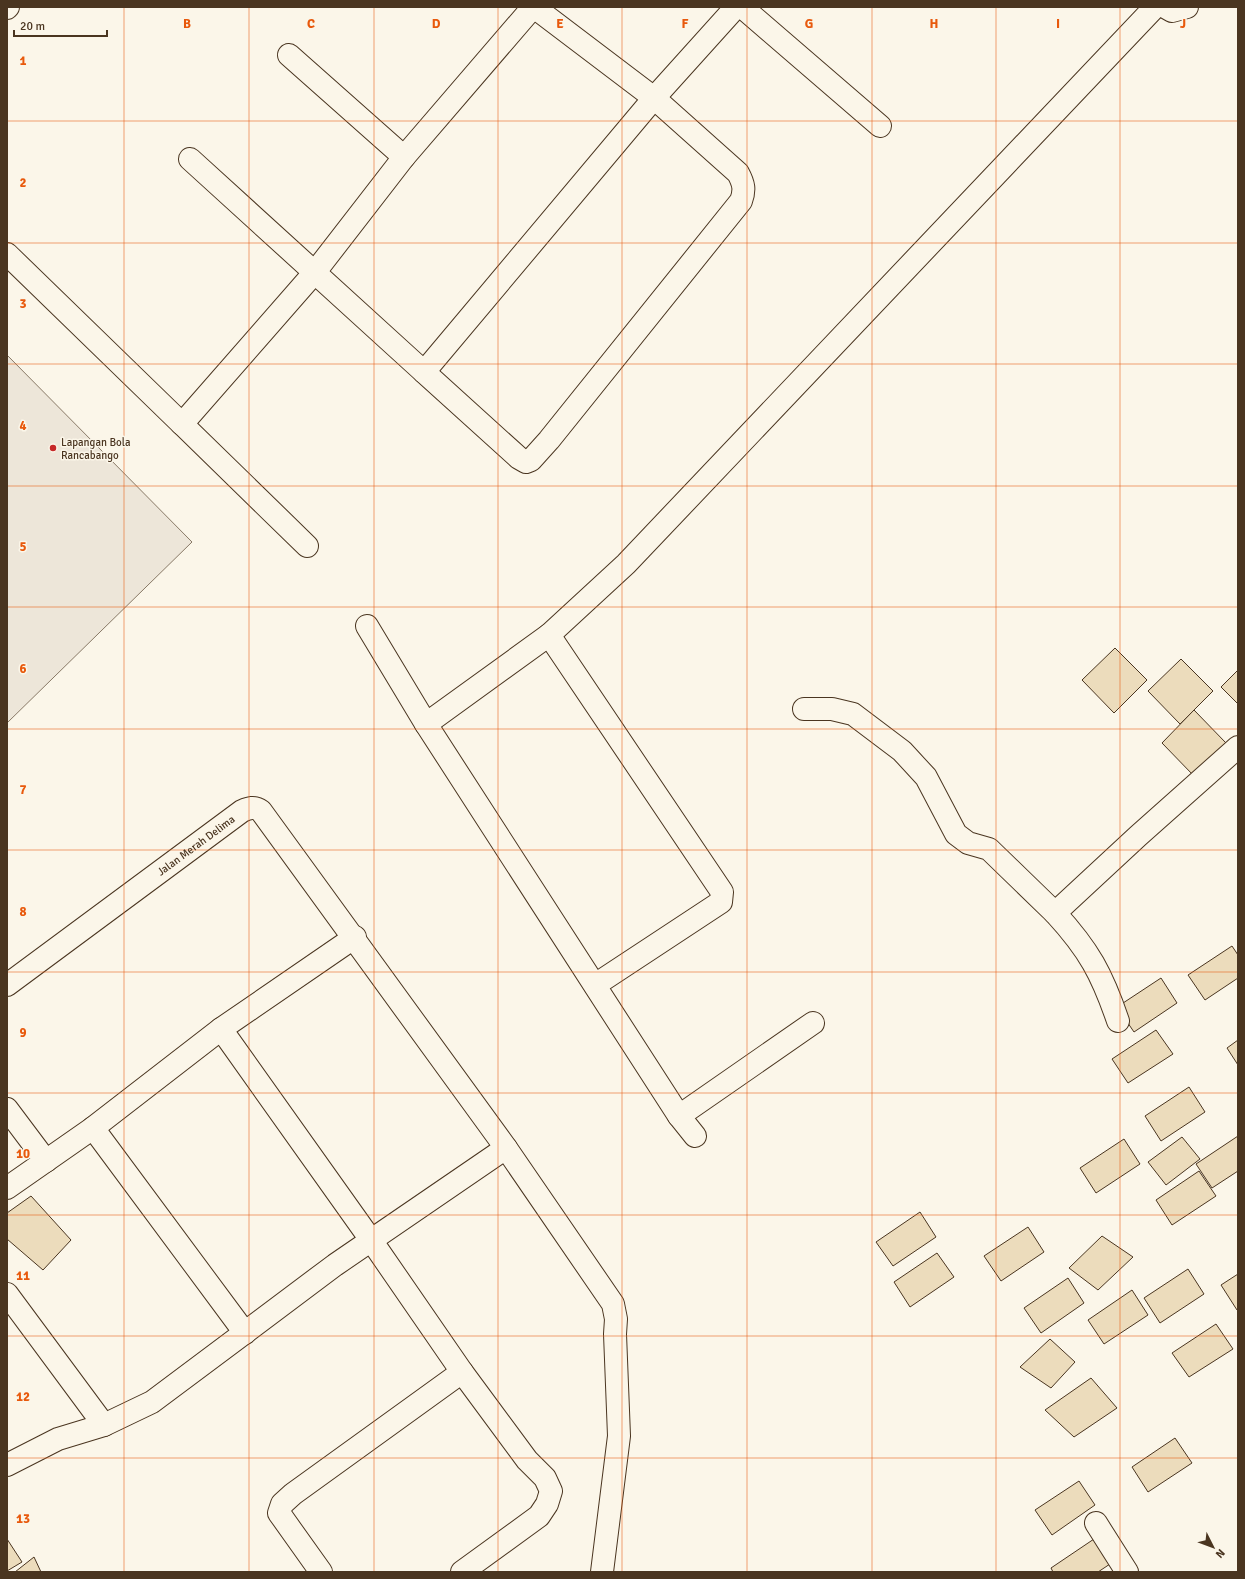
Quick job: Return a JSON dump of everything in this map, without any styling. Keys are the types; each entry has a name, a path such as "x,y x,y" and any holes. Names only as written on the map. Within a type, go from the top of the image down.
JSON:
{"street":[{"path":"182,424 315,272 404,157 533,7 654,98 738,173 744,184 741,201 549,440 531,460 526,462 424,372 315,272 190,159"},
{"path":"424,372 654,98 736,7"},
{"path":"742,7 880,126"},
{"path":"426,724 549,635 626,564 1155,7"},
{"path":"1165,7 1172,12 1187,7"},
{"path":"289,55 404,157"},
{"path":"7,254 307,546"},
{"path":"367,626 426,724 679,1116 695,1136"},
{"path":"549,635 722,892 721,902 595,985"},
{"path":"804,709 832,709 853,714 902,751 926,777 956,834 968,843 989,849 1055,913 1079,940 1095,965 1109,993 1118,1021"},
{"path":"1055,913 1138,836 1238,747"},
{"name":"Jalan Merah Delima","path":"7,985 228,822 249,808 256,807 261,811 354,937"},
{"path":"7,1188 93,1128 221,1029 354,937 506,1148 613,1304 616,1319 615,1334 619,1436 602,1572"},
{"path":"679,1116 813,1023"},
{"path":"221,1029 371,1240 462,1372 527,1460 545,1478 550,1492 547,1504 540,1516 462,1572"},
{"path":"7,1109 46,1161"},
{"path":"93,1128 245,1333"},
{"path":"7,1465 58,1439 104,1425 152,1402 335,1265 506,1148"},
{"path":"7,1294 104,1425"},
{"path":"321,1572 279,1513 282,1504 293,1494 462,1372"},
{"path":"1096,1523 1127,1572"}],"shaded area":[{"name":"Lapangan Bola Rancabango","path":"7,355 192,542 7,723"}],"building":[{"path":"1115,648 1147,680 1114,713 1082,680"},
{"path":"1181,659 1213,691 1180,724 1148,691"},
{"path":"1238,670 1238,704 1221,687"},
{"path":"1194,710 1226,743 1194,776 1162,743"},
{"path":"1232,946 1238,955 1238,978 1205,1000 1188,975"},
{"path":"1161,978 1177,1003 1134,1032 1117,1007"},
{"path":"1156,1030 1173,1054 1128,1083 1112,1059"},
{"path":"1238,1040 1238,1065 1227,1048"},
{"path":"1189,1087 1205,1112 1161,1141 1145,1116"},
{"path":"1238,1136 1238,1171 1212,1188 1196,1164"},
{"path":"1182,1137 1200,1159 1166,1185 1148,1162"},
{"path":"1124,1139 1140,1164 1096,1193 1080,1168"},
{"path":"1199,1171 1216,1196 1172,1225 1156,1200"},
{"path":"31,1196 71,1240 43,1270 7,1239 7,1213"},
{"path":"920,1212 936,1237 893,1266 876,1242"},
{"path":"1028,1227 1044,1252 1001,1281 984,1256"},
{"path":"1102,1236 1133,1257 1098,1290 1069,1268"},
{"path":"937,1253 954,1277 910,1307 894,1282"},
{"path":"1188,1269 1204,1294 1160,1323 1144,1298"},
{"path":"1238,1274 1238,1310 1237,1310 1221,1285"},
{"path":"1068,1278 1084,1303 1041,1333 1024,1308"},
{"path":"1132,1290 1148,1315 1104,1344 1088,1320"},
{"path":"1216,1324 1233,1349 1189,1377 1172,1353"},
{"path":"1050,1339 1075,1362 1051,1388 1020,1367"},
{"path":"1091,1378 1117,1408 1074,1437 1045,1410"},
{"path":"1175,1438 1192,1463 1148,1492 1132,1467"},
{"path":"1079,1481 1095,1505 1052,1535 1035,1510"},
{"path":"7,1539 22,1562 7,1571"},
{"path":"1094,1539 1110,1564 1098,1572 1053,1572 1051,1568"},
{"path":"34,1557 41,1572 15,1572"}],"place":[{"name":"Lapangan Bola Rancabango","path":"53,448"}]}
